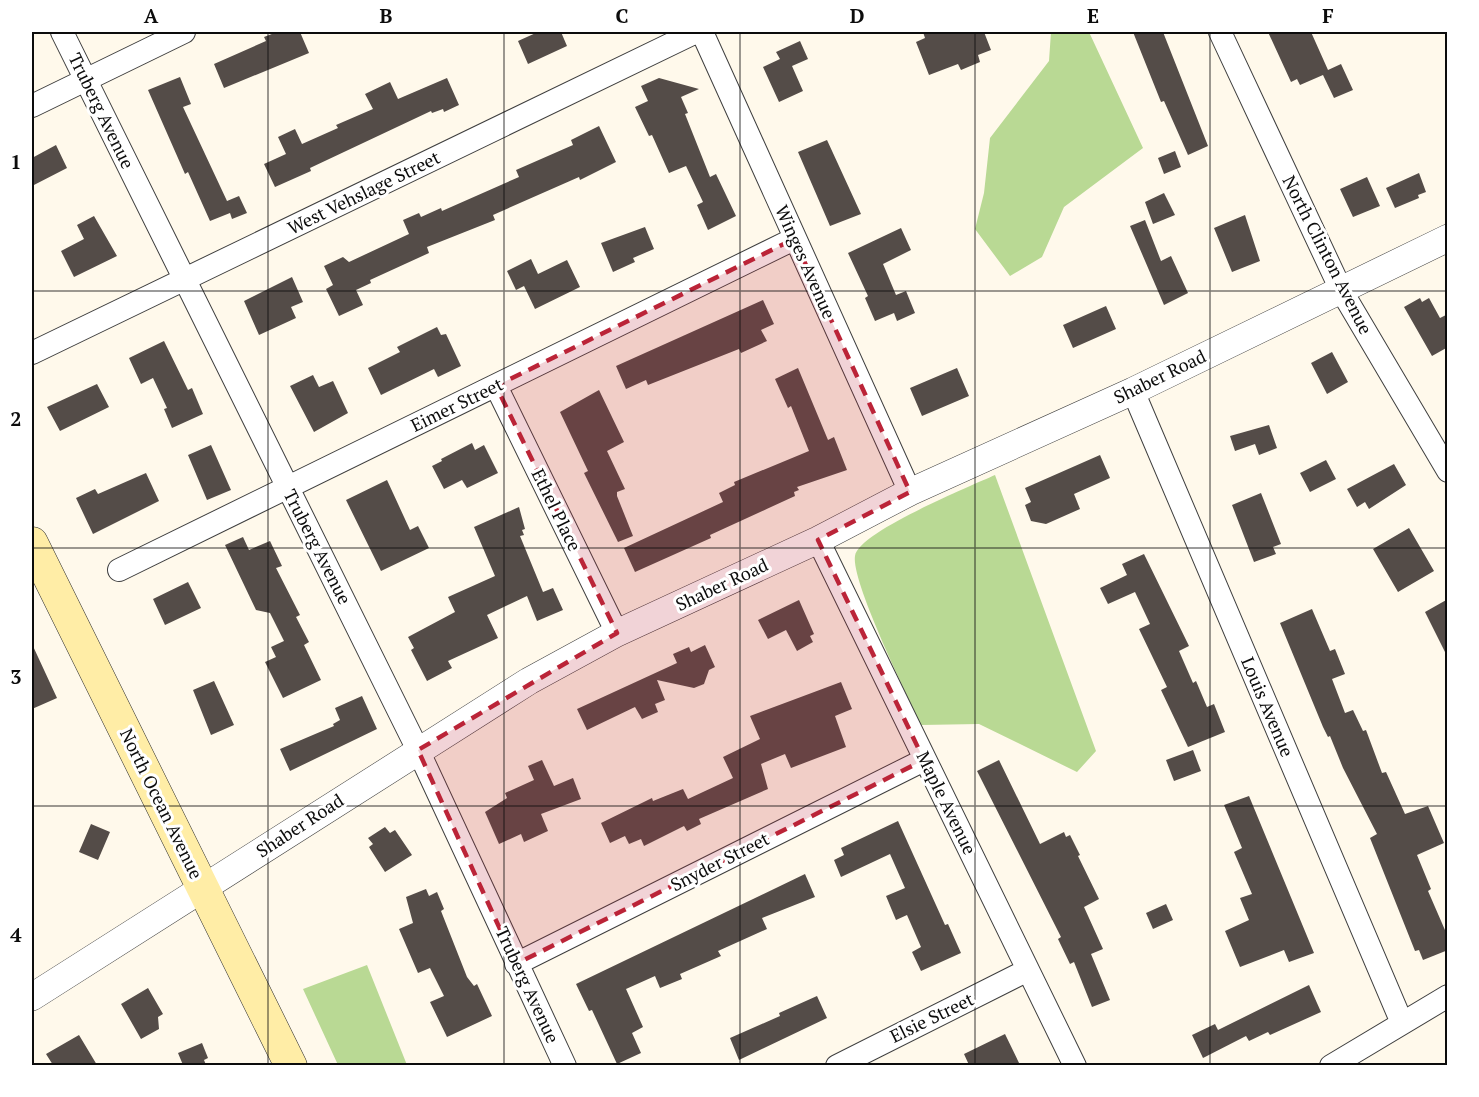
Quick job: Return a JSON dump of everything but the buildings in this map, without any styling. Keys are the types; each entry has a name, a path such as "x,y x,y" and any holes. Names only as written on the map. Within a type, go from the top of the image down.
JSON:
{"main road":[{"name":"North Ocean Avenue","path":"32,543 291,1065"}],"street":[{"name":"Truberg Avenue","path":"62,32 418,750 564,1065"},
{"path":"32,106 184,32"},
{"name":"West Vehslage Street","path":"32,353 696,32"},
{"name":"Winges Avenue","path":"702,32 910,492"},
{"name":"North Clinton Avenue","path":"1220,32 1341,290 1448,471"},
{"name":"Eimer Street","path":"119,570 794,238"},
{"name":"Shaber Road","path":"32,997 418,750 530,681 616,633 818,540 910,492 1133,390 1448,238"},
{"name":"Ethel Place","path":"496,386 616,633"},
{"name":"Louis Avenue","path":"1133,390 1402,1023"},
{"name":"Maple Avenue","path":"818,540 1075,1065"},
{"name":"Snyder Street","path":"516,964 924,760"},
{"name":"Elsie Street","path":"837,1065 1028,970"},
{"path":"1331,1065 1448,996"}],"highlighted area":[{"path":"794,239 910,492 818,540 924,760 516,964 418,750 617,633 496,386"}],"green space":[{"path":"1051,32 1089,32 1143,148 1064,207 1042,257 1010,276 975,229 984,193 990,138 1049,61"},
{"path":"995,475 1096,751 1077,772 979,724 921,725 870,613 856,569 855,556 861,546 875,535 941,499"},
{"path":"367,965 407,1065 338,1065 303,989"}]}
